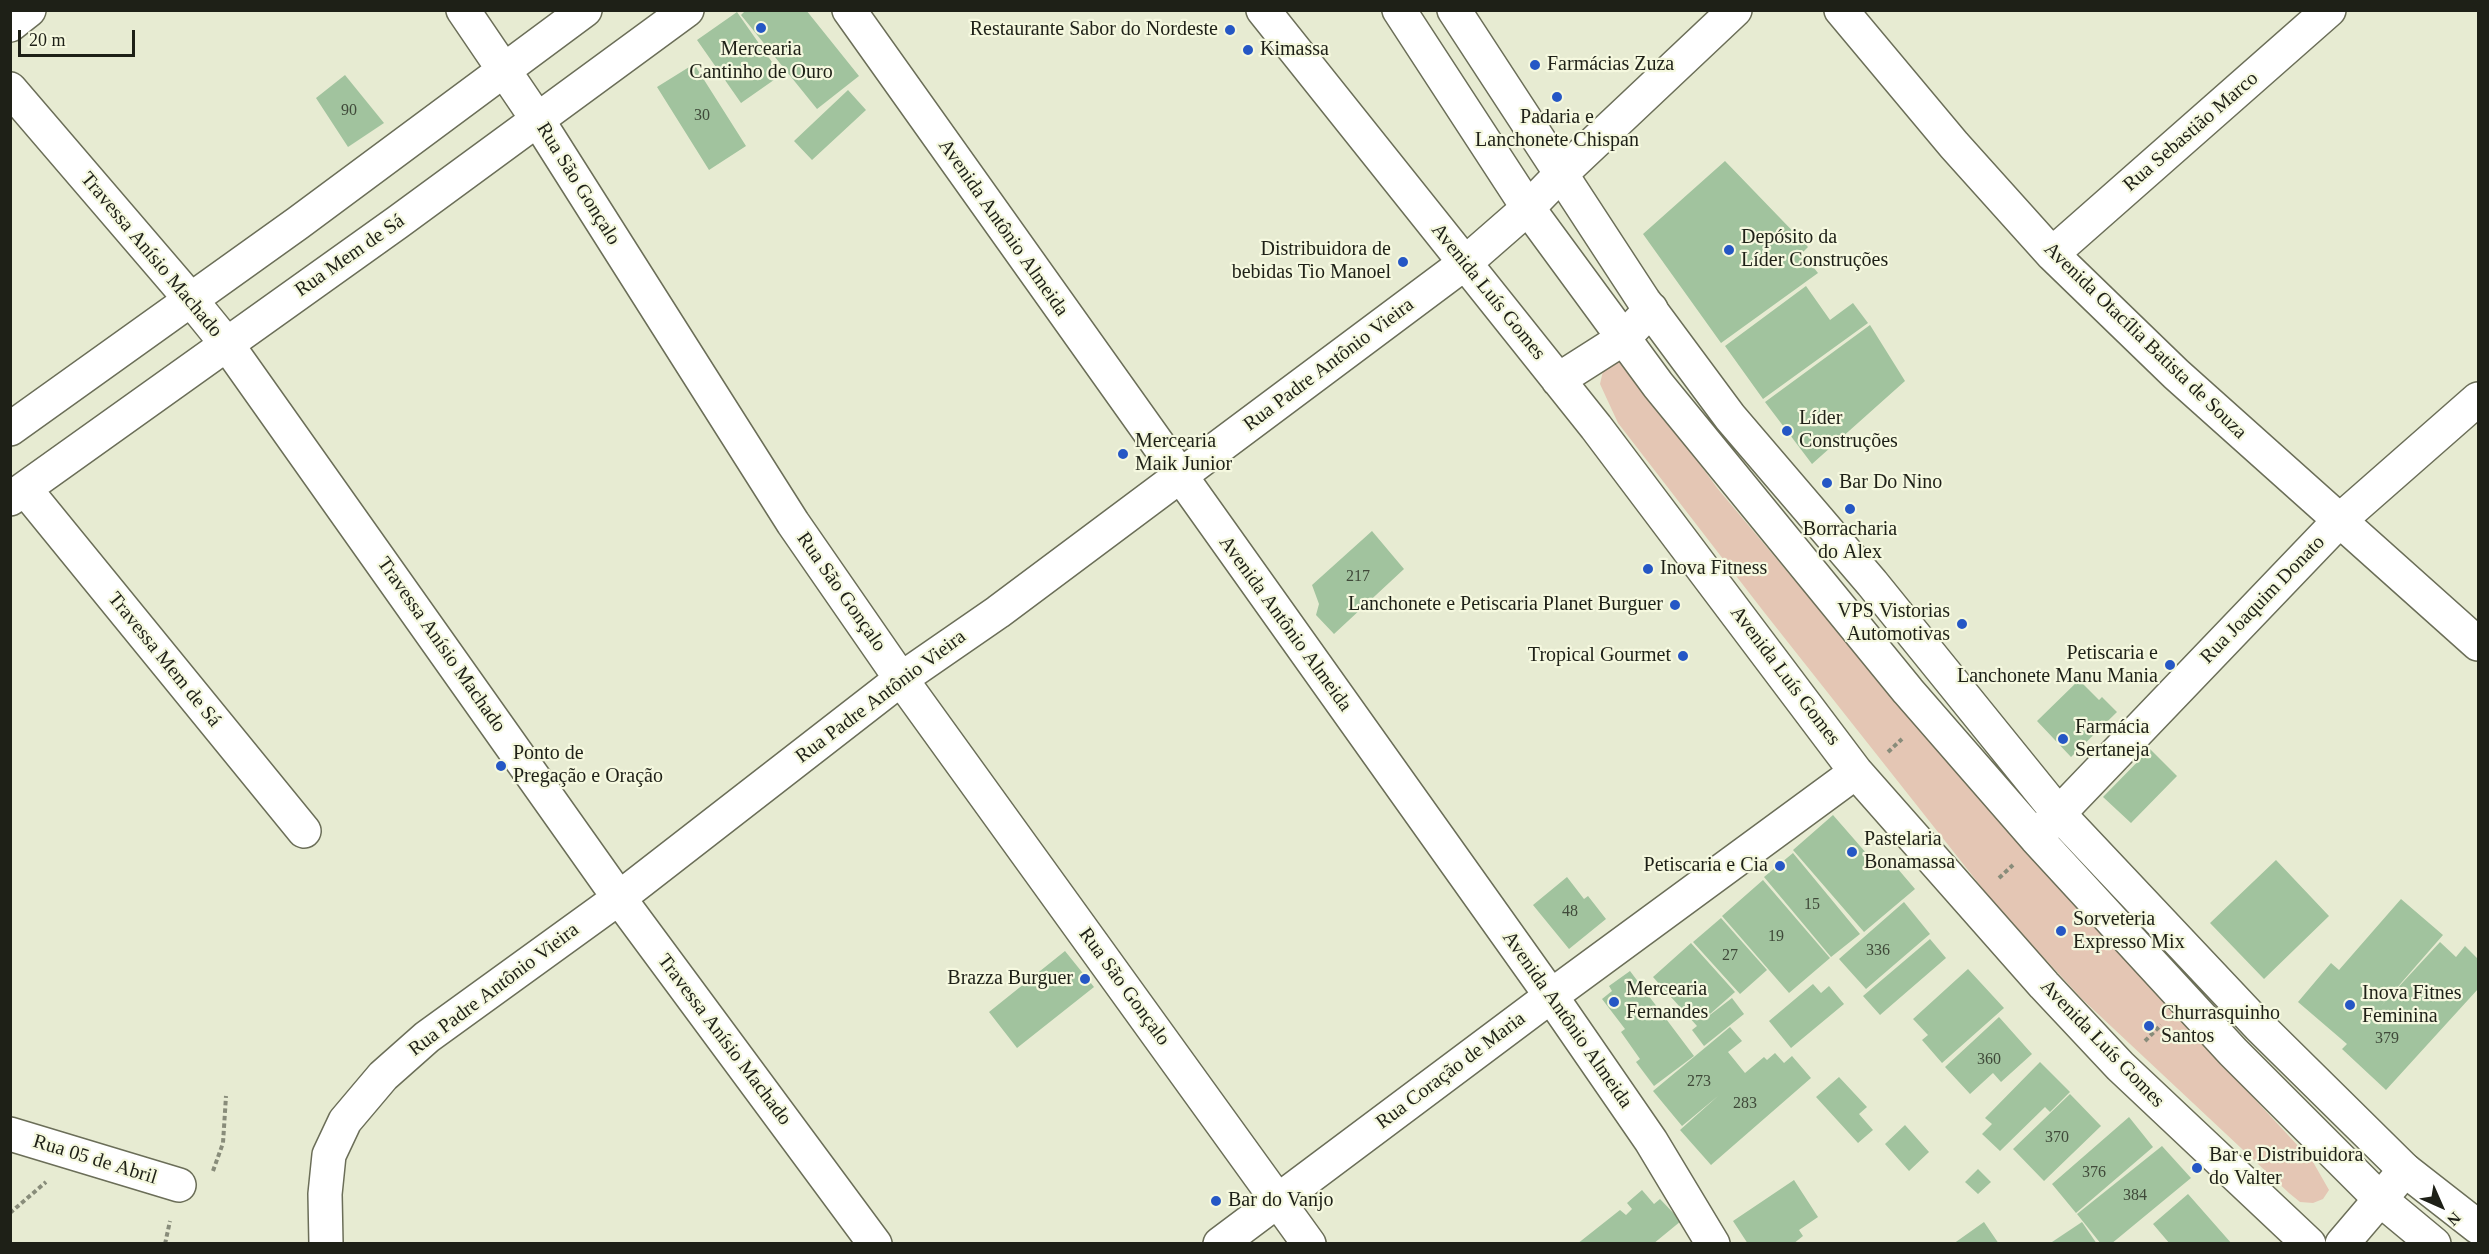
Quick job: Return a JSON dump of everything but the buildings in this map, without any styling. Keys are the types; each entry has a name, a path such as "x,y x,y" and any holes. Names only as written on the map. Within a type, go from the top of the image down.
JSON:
{"street":[{"path":"10,25 29,10"},
{"name":"Rua São Gonçalo","path":"463,10 537,119 793,523 902,679 1309,1244"},
{"path":"10,429 191,300 585,10"},
{"name":"Rua Mem de Sá","path":"18,494 398,222 687,10"},
{"name":"Avenida Antônio Almeida","path":"849,10 1179,477 1551,996 1651,1141 1713,1244"},
{"name":"Avenida Luís Gomes","path":"1263,10 1671,525 1869,764 2044,985 2120,1066 2309,1244"},
{"path":"1400,10 1528,208 1658,385 1901,681 2027,849 2138,948 2233,1052 2381,1200 2434,1244"},
{"path":"1454,10 1560,175 1651,309 1730,417 1872,584 2059,814 2259,1026 2405,1170 2478,1227"},
{"name":"Rua Padre Antônio Vieira","path":"326,1244 325,1194 329,1155 345,1121 382,1076 427,1037 619,898 902,679 998,612 1465,263 1528,208 1735,10"},
{"name":"Avenida Otacília Batista de Souza","path":"1840,10 1954,145 2052,254 2176,374 2478,644"},
{"name":"Rua Sebastião Marco","path":"2052,254 2330,10"},
{"name":"Travessa Anísio Machado","path":"10,90 191,300 226,344 619,898 875,1244"},
{"path":"1558,380 1624,338 1651,309"},
{"name":"Rua Joaquim Donato","path":"2027,849 2339,521 2478,399"},
{"name":"Travessa Mem de Sá","path":"18,494 303,831"},
{"name":"Rua Coração de Maria","path":"1220,1244 1551,996 1869,764"},
{"path":"2138,948 2162,923"},
{"name":"Rua 05 de Abril","path":"10,1134 179,1185"},
{"path":"2342,1244 2405,1170"}],"path":[{"path":"1869,764 1907,734"},
{"path":"1995,882 2027,849"},
{"path":"2138,1048 2164,1023"},
{"path":"179,1185 213,1171 223,1143 226,1096"}],"shaded area":[{"path":"1612,357 1623,359 1718,489 1858,656 2108,941 2313,1162 2329,1190 2323,1199 2313,1203 2300,1202 2289,1193 2082,999 1998,908 1618,423 1600,384 1603,371"}],"place":[{"name":"Mercearia Cantinho de Ouro","path":"761,28"},
{"name":"Restaurante Sabor do Nordeste","path":"1230,30"},
{"name":"Kimassa","path":"1248,50"},
{"name":"Farmácias Zuza","path":"1535,65"},
{"name":"Padaria e Lanchonete Chispan","path":"1557,97"},
{"name":"Depósito da Líder Construções","path":"1729,250"},
{"name":"Distribuidora de bebidas Tio Manoel","path":"1403,262"},
{"name":"Líder Construções","path":"1787,431"},
{"name":"Mercearia Maik Junior","path":"1123,454"},
{"name":"Bar Do Nino","path":"1827,483"},
{"name":"Borracharia do Alex","path":"1850,509"},
{"name":"Inova Fitness","path":"1648,569"},
{"name":"Lanchonete e Petiscaria Planet Burguer","path":"1675,605"},
{"name":"VPS Vistorias Automotivas","path":"1962,624"},
{"name":"Tropical Gourmet","path":"1683,656"},
{"name":"Petiscaria e Lanchonete Manu Mania","path":"2170,665"},
{"name":"Farmácia Sertaneja","path":"2063,739"},
{"name":"Ponto de Pregação e Oração","path":"501,766"},
{"name":"Pastelaria Bonamassa","path":"1852,852"},
{"name":"Petiscaria e Cia","path":"1780,866"},
{"name":"Sorveteria Expresso Mix","path":"2061,931"},
{"name":"Brazza Burguer","path":"1085,979"},
{"name":"Mercearia Fernandes","path":"1614,1002"},
{"name":"Inova Fitnes Feminina","path":"2350,1005"},
{"name":"Churrasquinho Santos","path":"2149,1026"},
{"name":"Bar e Distribuidora do Valter","path":"2197,1168"},
{"name":"Bar do Vanjo","path":"1216,1201"}]}
